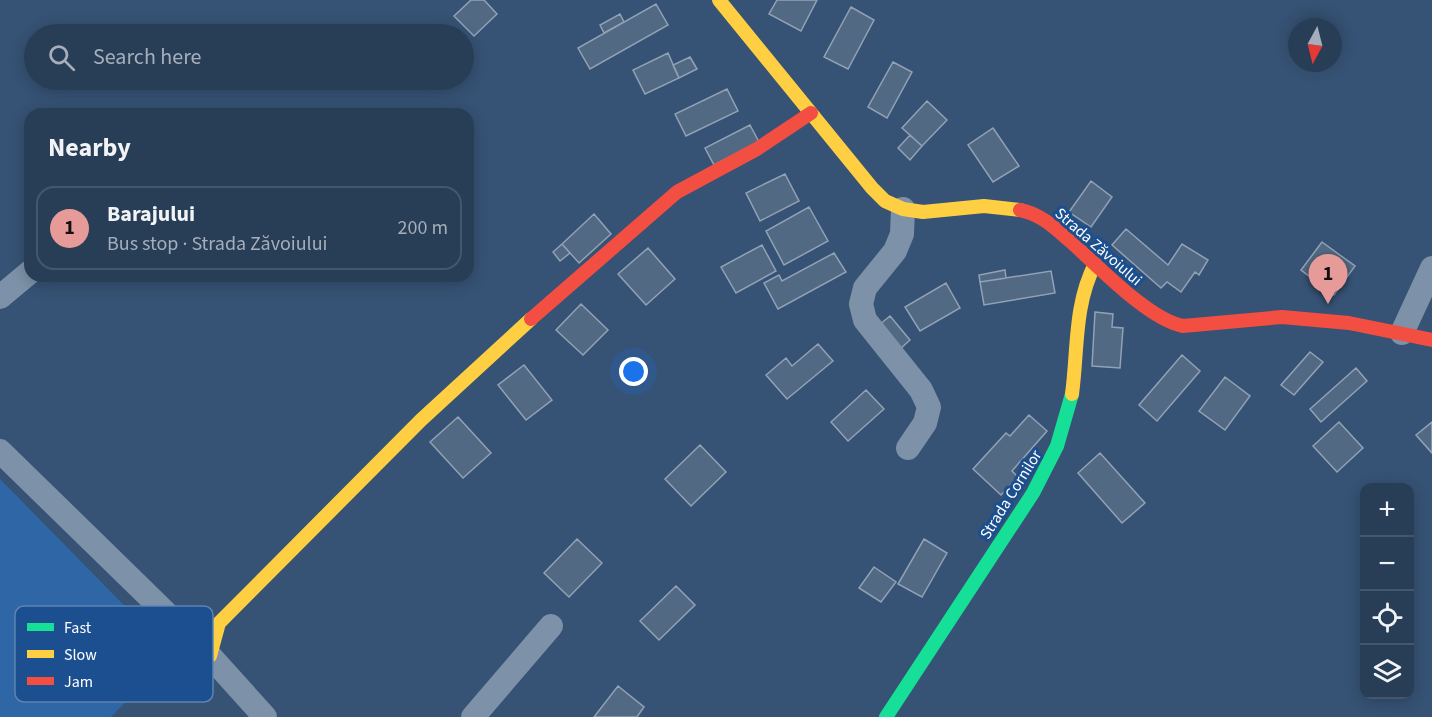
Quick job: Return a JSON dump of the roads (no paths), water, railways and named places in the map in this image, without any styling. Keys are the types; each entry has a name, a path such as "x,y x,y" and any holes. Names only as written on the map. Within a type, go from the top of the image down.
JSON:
{"street":[{"name":"Strada Zăvoiului","path":"719,0 885,201 903,209 923,212 984,206 1023,209 1034,213 1059,231 1148,310 1171,324 1183,326 1282,317 1349,323 1432,340"},
{"path":"213,645 219,623 421,420 506,341 676,192 773,139 811,113"},
{"path":"903,209 902,234 896,251 865,288 861,304 865,320 921,390 928,407 925,423 908,448"},
{"name":"Strada Cornilor","path":"886,717 1033,493 1053,457 1065,425 1072,394 1082,290 1095,264"},
{"path":"1402,333 1432,268"},
{"path":"0,297 24,277"},
{"path":"0,451 159,606"},
{"path":"473,717 551,626"},
{"path":"213,659 265,717"}],"place":[{"name":"Barajului","path":"1328,304"}]}
